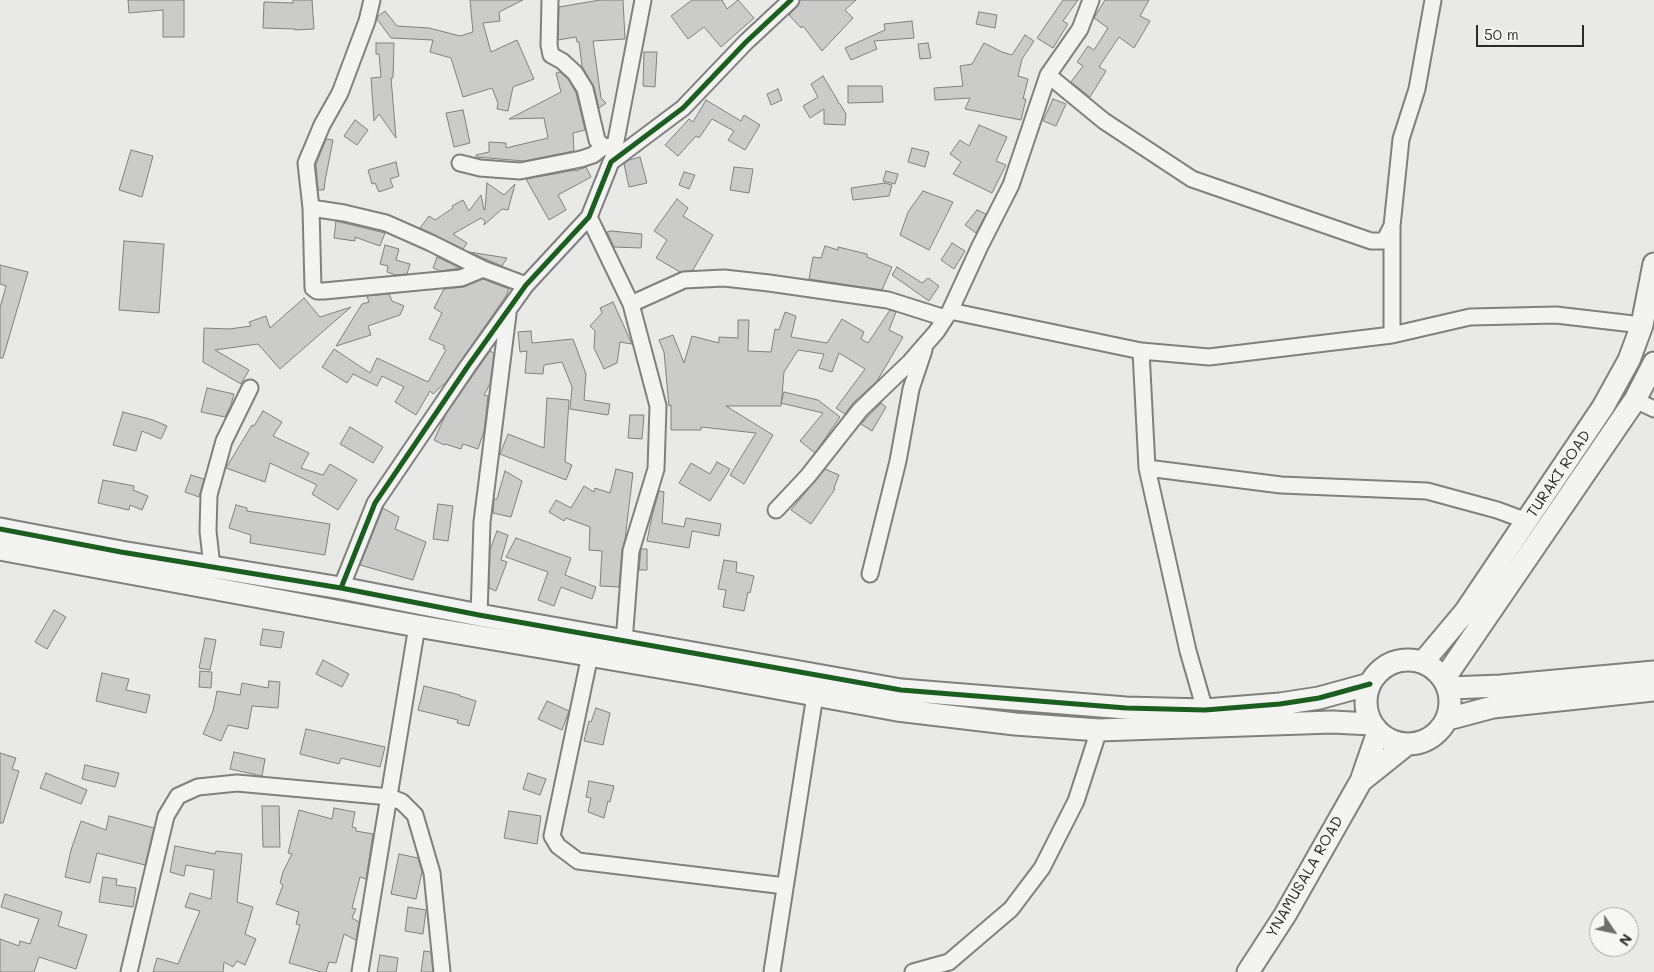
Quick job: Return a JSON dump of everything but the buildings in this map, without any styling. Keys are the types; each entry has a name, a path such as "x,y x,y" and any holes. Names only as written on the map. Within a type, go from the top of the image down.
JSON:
{"street":[{"path":"372,0 367,21 340,93 322,125 306,163 311,208 313,288 317,291 461,278 483,269"},
{"path":"550,0 549,45 551,55 576,73 585,88 597,140 609,147"},
{"path":"341,588 375,502 526,285 588,217 611,162 609,147 643,0"},
{"path":"611,162 683,108 746,42 791,0"},
{"path":"776,510 808,476 860,410 937,332 948,314 980,246 1012,185 1048,75 1080,29 1091,0"},
{"path":"1392,335 1392,226 1401,139 1417,89 1433,0"},
{"path":"1048,75 1104,121 1192,179 1371,241 1384,241 1392,226"},
{"path":"460,163 480,168 520,171 581,159 609,147"},
{"path":"311,208 344,212 386,223 483,269 526,285"},
{"path":"588,217 630,304 658,406 656,469 631,551 624,642"},
{"name":"TURAKI ROAD","path":"1423,662 1465,612 1603,407 1629,360 1642,325 1654,264"},
{"path":"630,304 684,280 724,278 888,300 948,314 1141,351 1209,357 1392,335 1470,317 1556,315 1642,325"},
{"path":"479,616 482,522 509,312"},
{"path":"870,574 898,461 911,389 926,344"},
{"path":"1141,351 1147,468 1188,651 1205,710"},
{"path":"1447,684 1635,400 1654,363"},
{"path":"212,567 208,531 208,495 224,441 250,388"},
{"path":"1635,400 1654,409"},
{"path":"1147,468 1281,484 1427,491 1497,510 1527,521"},
{"path":"0,529 341,588 479,616 901,690 1126,708 1205,710 1280,704 1319,698 1370,684"},
{"path":"0,550 417,626 897,710 1015,724 1099,730 1332,722 1375,728 1396,743 1416,744 1431,738 1442,728 1448,719 1451,699 1447,684 1435,669 1423,662 1403,660 1384,668 1370,684 1366,704 1375,728 1361,781"},
{"path":"360,972 417,626"},
{"path":"590,655 552,836 558,846 578,861 785,886"},
{"path":"1447,684 1501,686 1654,672"},
{"path":"1448,719 1493,707 1654,690"},
{"path":"772,972 815,695"},
{"path":"913,972 949,962 1011,909 1042,868 1076,801 1099,730"},
{"path":"1361,781 1406,745"},
{"name":"YNAMUSALA ROAD","path":"1248,972 1285,915 1361,781"},
{"path":"129,972 166,816 178,796 198,787 237,783 390,797 402,802 415,815 432,873 442,972"}],"cycle path":[{"path":"341,588 375,503 468,366 526,285 589,217 611,162 683,108 746,42 791,0"},
{"path":"0,529 121,552 341,588 479,615 901,690 1126,708 1205,710 1280,704 1319,698 1370,684"}]}
